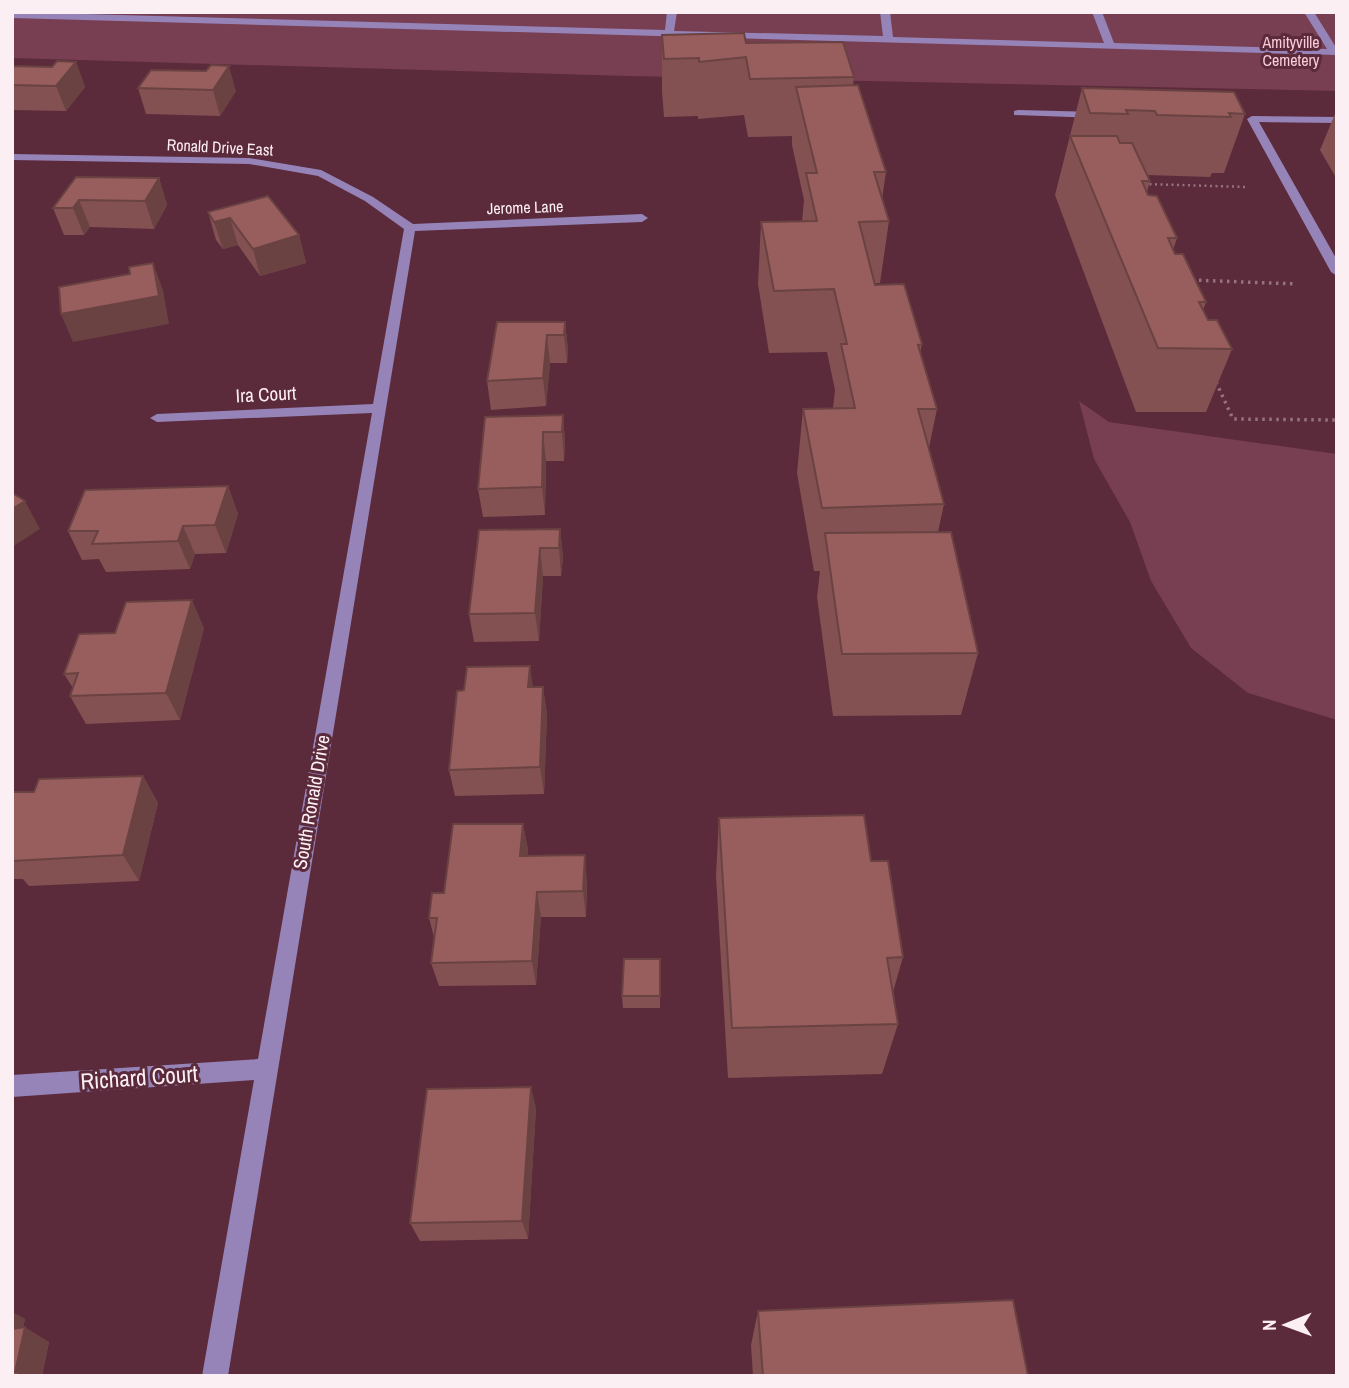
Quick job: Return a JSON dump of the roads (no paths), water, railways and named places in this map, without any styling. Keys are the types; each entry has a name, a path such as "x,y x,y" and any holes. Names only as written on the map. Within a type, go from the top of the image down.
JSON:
{"street":[{"path":"455,28 461,12"},
{"path":"669,33 672,12"},
{"path":"885,12 888,39"},
{"path":"1097,12 1110,46"},
{"path":"1308,12 1335,52"},
{"path":"12,15 1335,52"},
{"path":"1018,113 1115,115"},
{"path":"1238,118 1337,120"},
{"path":"1252,119 1337,272"},
{"name":"Ronald Drive East","path":"12,157 249,161 321,173 369,199 410,228"},
{"name":"Jerome Lane","path":"410,228 642,219"},
{"name":"South Ronald Drive","path":"215,1376 265,1069 410,228"},
{"name":"Ira Court","path":"157,418 378,408"},
{"name":"Richard Court","path":"12,1086 265,1069"}],"park label":[{"name":"Amityville Cemetery","path":"1291,51"}]}
